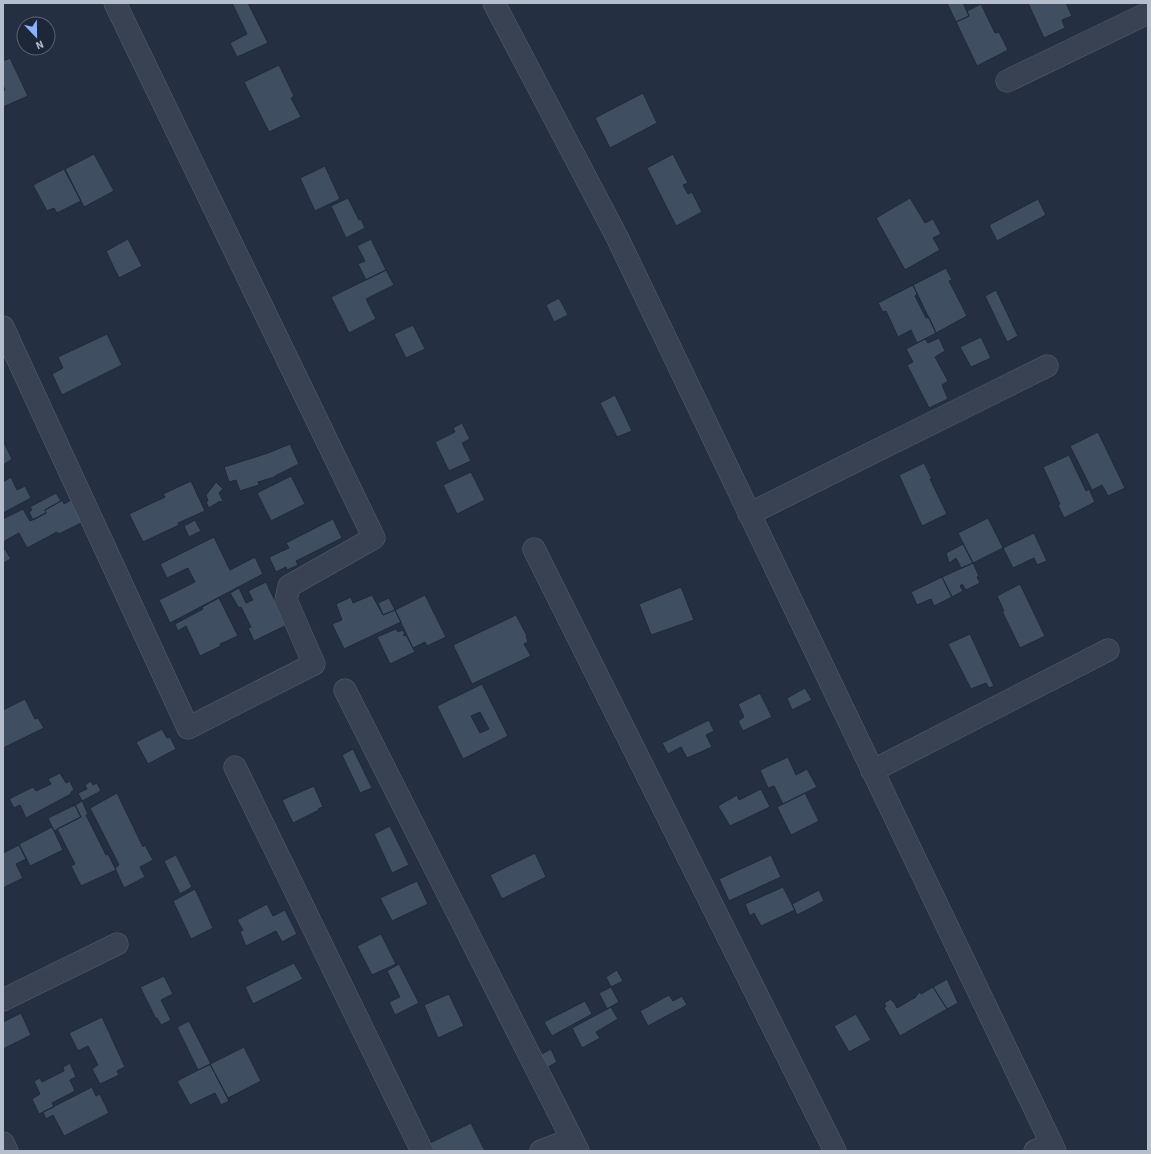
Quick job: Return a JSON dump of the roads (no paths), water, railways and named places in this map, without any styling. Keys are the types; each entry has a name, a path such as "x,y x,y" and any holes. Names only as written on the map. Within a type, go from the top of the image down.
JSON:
{"street":[{"path":"3,327 188,728 314,664 286,600 289,586 374,538 115,3"},
{"path":"494,3 617,237 872,771 1047,1149"},
{"path":"1007,81 1148,13"},
{"path":"750,514 1047,366"},
{"path":"534,549 835,1151"},
{"path":"872,771 1108,650"},
{"path":"345,690 575,1145 541,1151"},
{"path":"235,767 422,1151"},
{"path":"3,1000 116,944"},
{"path":"3,1143 7,1151"}]}
